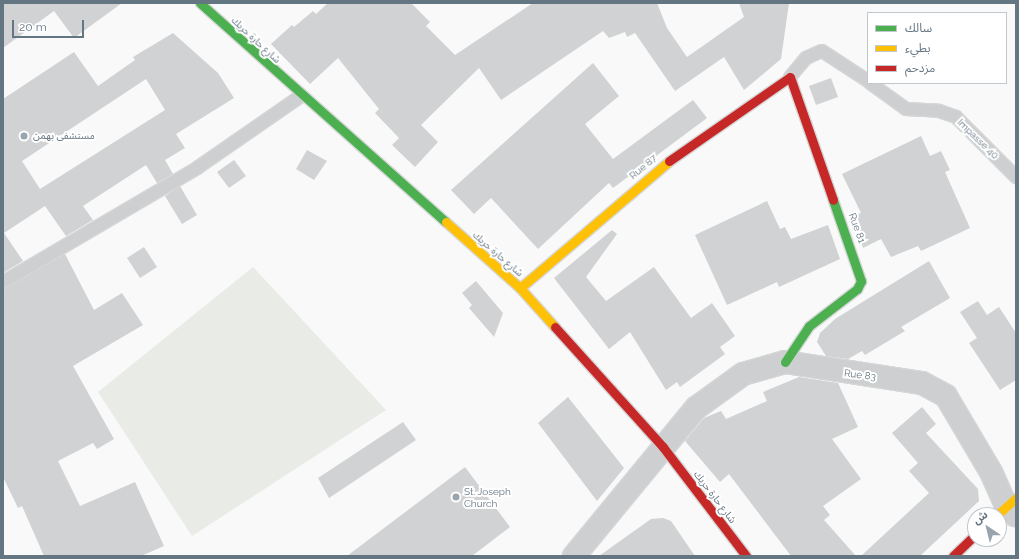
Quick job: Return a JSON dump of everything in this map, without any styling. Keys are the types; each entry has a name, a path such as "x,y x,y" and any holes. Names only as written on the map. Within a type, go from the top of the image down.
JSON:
{"street":[{"name":"شارع حارة حريك","path":"200,3 301,96 520,288 663,447 746,556"},
{"name":"Rue 87","path":"520,288 679,152 790,77"},
{"name":"Rue 81","path":"785,362 809,326 827,309 858,289 861,281 790,77"},
{"name":"Rue 83","path":"574,556 696,408 743,374 785,362 922,382 946,396 991,472 1009,512"},
{"path":"953,556 967,543"}],"lane":[{"name":"Impasse 40","path":"790,77 806,58 822,51 831,53 867,80"},
{"name":"Impasse 40","path":"872,84 906,109 940,111 956,118 1016,176"},
{"path":"3,282 191,172 301,96"}],"shaded area":[{"path":"253,267 386,410 192,536 98,392"}],"building":[{"path":"3,3 122,3 74,38 54,11 3,48"},
{"path":"328,3 411,3 430,22 426,26 455,55 533,3 657,3 667,28 687,57 744,17 739,3 789,3 781,59 744,90 724,57 675,91 635,33 627,37 625,32 609,38 603,31 501,100 479,68 421,125 438,142 415,167 392,145 399,138 375,113 379,109 338,58 310,84 271,44 292,25 294,27 313,11 316,14"},
{"path":"173,33 218,73 234,98 176,134 185,148 165,160 173,174 157,183 146,165 83,206 93,220 66,236 45,206 4,233 23,261 3,273 3,99 74,52 98,86 135,60 133,57","holes":["146,79 165,110 40,189 22,161"]},
{"path":"593,63 619,96 585,124 613,159 693,100 707,118 613,188 609,183 538,249 491,198 474,214 451,190"},
{"path":"831,78 838,97 816,105 809,86"},
{"path":"921,136 930,156 941,151 950,170 945,172 970,228 921,251 918,246 891,257 881,239 863,248 852,216 861,213 842,174"},
{"path":"307,150 327,161 314,180 296,169"},
{"path":"234,160 246,176 229,188 217,172"},
{"path":"180,186 197,215 182,224 165,196"},
{"path":"767,201 780,229 785,227 791,239 828,225 840,259 779,287 777,282 727,305 695,235"},
{"path":"612,230 617,234 586,277 606,301 654,267 691,318 712,303 735,336 720,347 725,354 680,387 677,382 666,390 630,332 609,349 554,278"},
{"path":"144,247 157,267 140,278 127,258"},
{"path":"65,254 94,310 122,293 143,325 73,366 114,439 97,449 93,443 58,461 80,506 135,482 164,546 141,556 44,556 22,506 18,508 3,477 3,289"},
{"path":"929,261 950,298 901,327 905,331 865,355 862,351 848,359 826,356 817,342 820,333 835,319"},
{"path":"476,281 503,313 494,337 469,308 472,305 462,293"},
{"path":"978,301 987,315 999,307 1016,333 1016,380 1000,390 969,343 977,338 960,312"},
{"path":"799,377 838,383 858,427 832,439 861,479 823,506 830,515 824,520 856,556 791,556 729,474 720,482 685,441 704,418 721,411 726,419 767,401 763,392"},
{"path":"568,397 624,468 597,501 538,423"},
{"path":"922,407 936,424 926,433 978,489 979,501 973,507 967,507 967,512 920,556 861,556 929,493 909,471 918,463 892,433"},
{"path":"403,422 416,440 329,498 318,478"},
{"name":"St. Joseph Church","path":"465,467 510,527 472,556 347,556"},
{"path":"663,518 671,521 695,556 599,556 651,519"}],"traffic: fast":[{"path":"200,3 446,222"},
{"path":"785,362 809,326 857,289 861,281 833,200"}],"traffic: slow":[{"path":"520,288 669,161"},
{"path":"446,222 520,288 555,327"},
{"path":"1006,507 1016,498"}],"traffic: jam":[{"path":"669,161 790,77 833,200"},
{"path":"555,327 663,447 746,556"},
{"path":"953,556 967,543"}],"place":[{"name":"مستشفى بهمن","path":"24,136"},
{"name":"St. Joseph Church","path":"456,497"}]}
